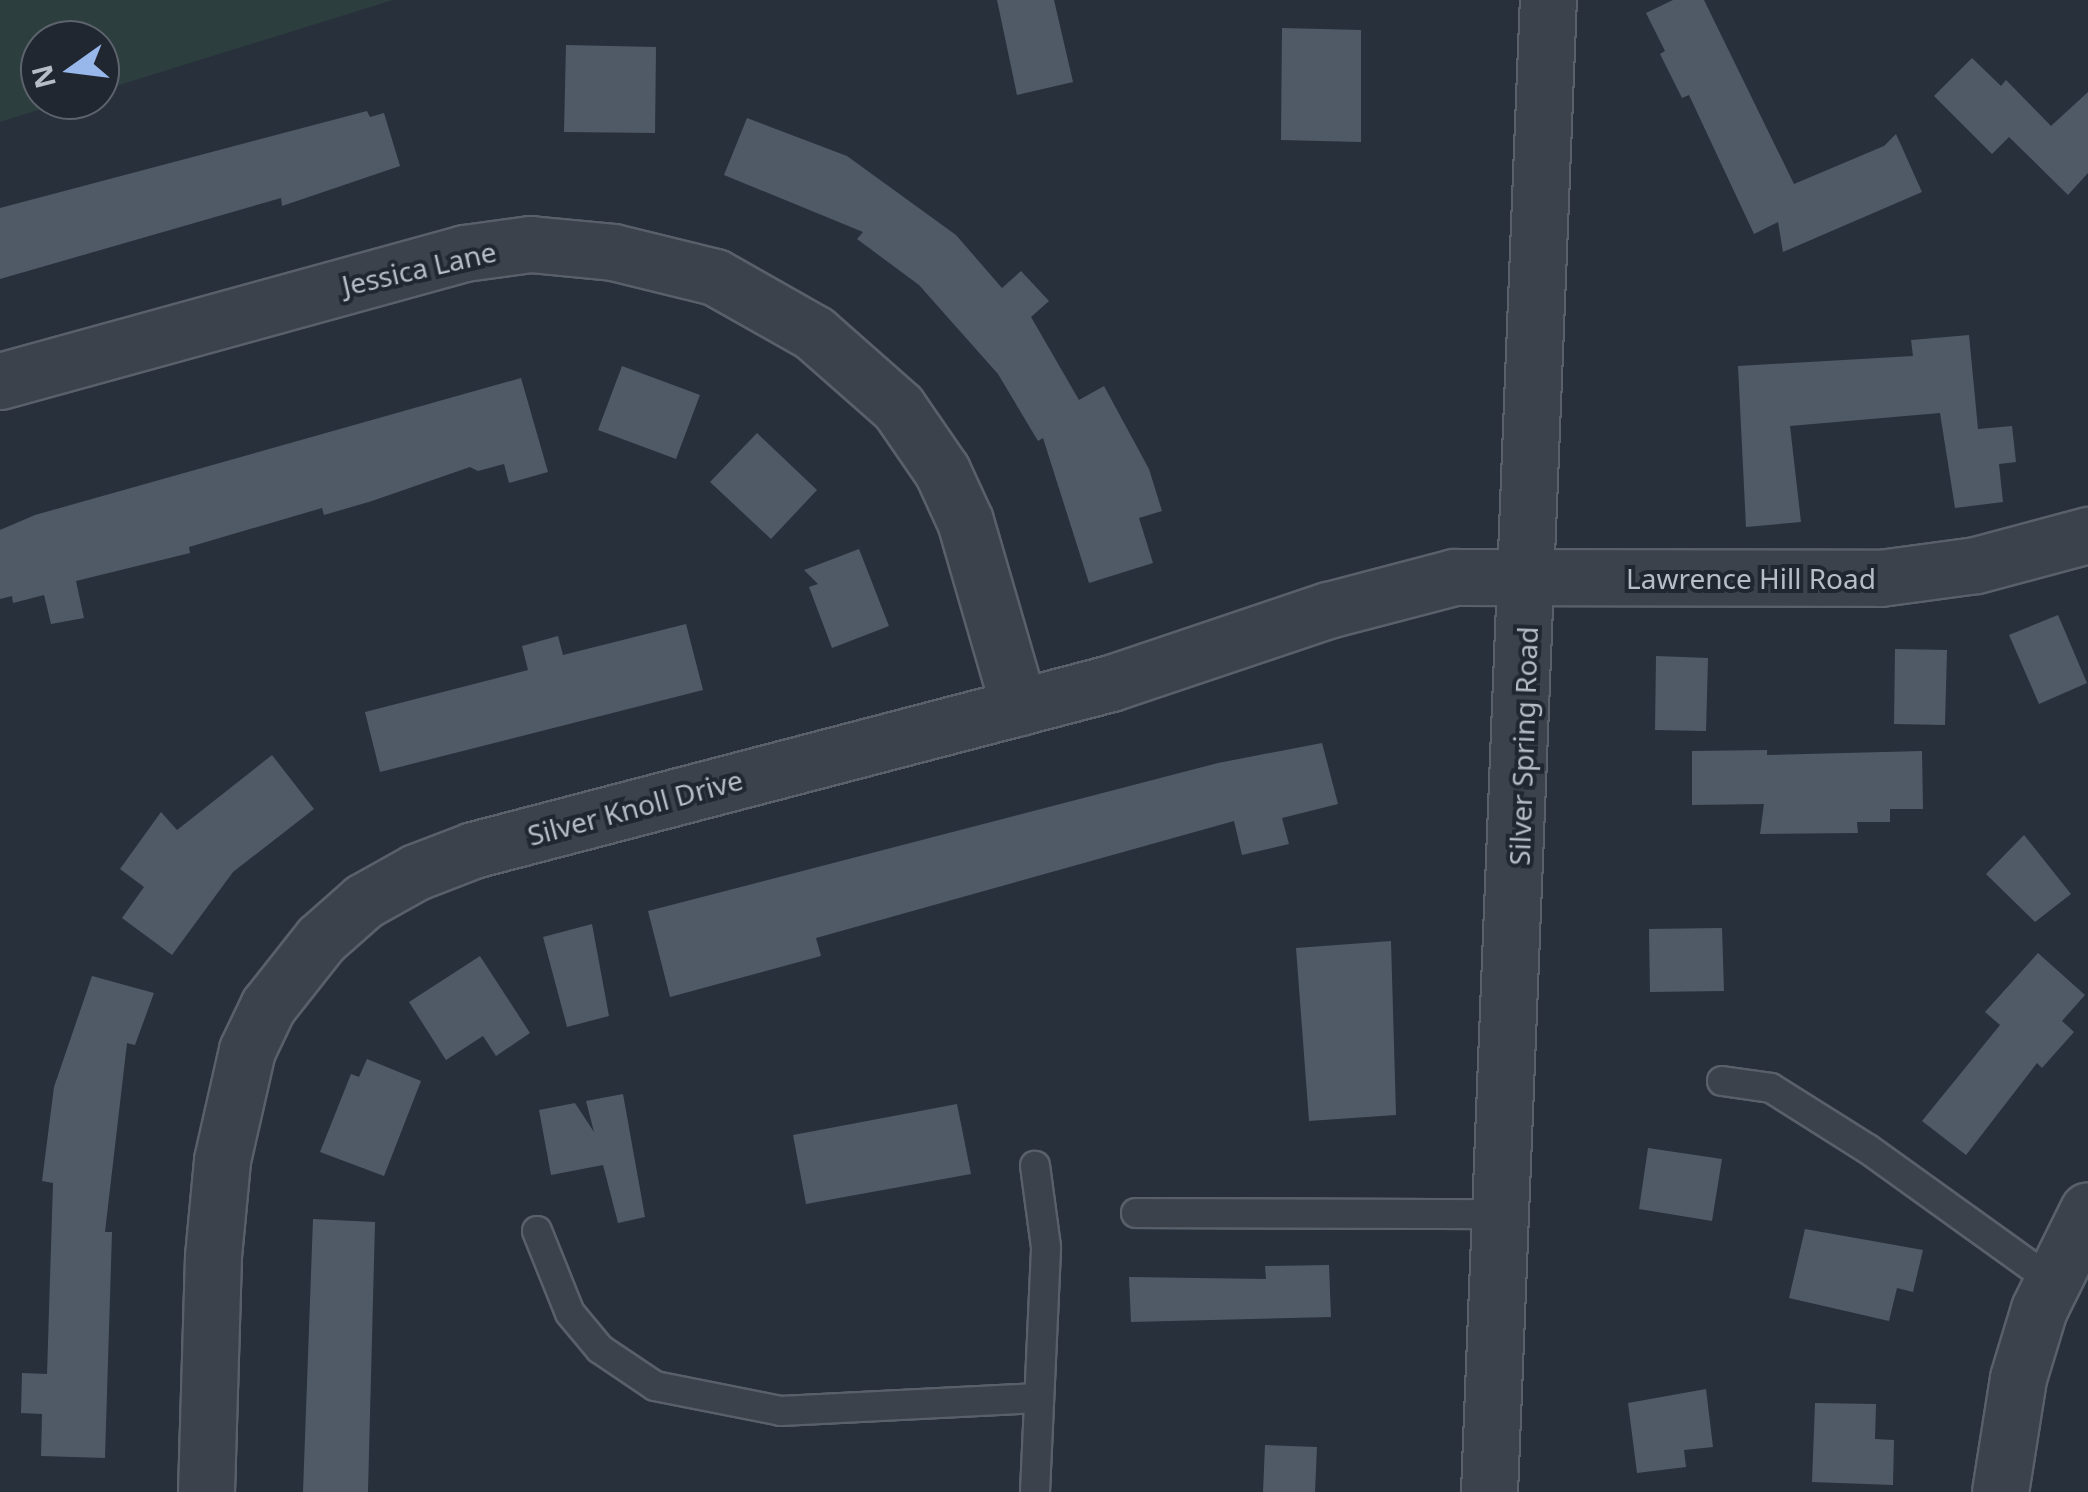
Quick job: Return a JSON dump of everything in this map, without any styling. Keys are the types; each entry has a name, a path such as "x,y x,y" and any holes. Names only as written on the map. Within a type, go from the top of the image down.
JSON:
{"street":[{"name":"Silver Spring Road","path":"1488,1492 1529,576 1548,0"},
{"name":"Jessica Lane","path":"0,381 464,253 530,244 596,250 715,277 814,333 898,407 942,471 965,521 1019,706"},
{"name":"Lawrence Hill Road","path":"1529,576 1804,582 1894,577 1976,566 2088,535"},
{"name":"Silver Knoll Drive","path":"206,1492 213,1256 234,1088 268,1006 321,939 364,901 473,850 1019,706 1395,590 1454,577 1529,576"},
{"path":"2000,1492 2018,1378 2052,1281 2088,1210"}],"lane":[{"path":"1722,1081 1771,1088 1868,1148 2052,1281"},
{"path":"1034,1492 1046,1247 1035,1166"},
{"path":"1136,1213 1502,1214"},
{"path":"537,1231 570,1313 600,1350 655,1386 781,1411 1039,1398"}],"shaded area":[{"path":"0,0 393,0 120,85 120,20 20,20 20,116 0,122"}],"building":[{"path":"997,0 1054,0 1073,82 1017,95"},
{"path":"1673,0 1704,0 1794,184 1884,146 1896,134 1922,192 1783,252 1778,222 1754,234 1689,95 1682,98 1660,54 1665,51 1646,13"},
{"path":"1282,28 1361,30 1361,142 1281,140"},
{"path":"566,45 656,47 655,133 564,132"},
{"path":"1972,58 2001,86 2006,80 2051,126 2088,92 2088,173 2068,195 2009,137 1992,154 1934,96"},
{"path":"367,111 370,117 384,113 400,166 282,206 281,198 0,279 0,208"},
{"path":"747,118 847,156 956,235 1002,288 1021,271 1049,301 1031,317 1079,400 1104,386 1149,469 1162,511 1139,518 1153,563 1089,583 1043,438 1038,441 998,374 919,285 857,239 863,232 724,175"},
{"path":"1969,335 1978,429 2012,426 2016,462 1999,464 2003,502 1955,508 1940,413 1790,426 1801,522 1746,527 1738,366 1913,356 1911,340"},
{"path":"622,366 700,395 676,459 598,430"},
{"path":"521,378 548,472 509,483 504,464 478,471 470,467 324,515 322,508 189,547 190,553 76,581 84,618 51,624 44,595 13,603 12,596 0,599 0,530 35,515"},
{"path":"757,433 817,490 771,539 710,482"},
{"path":"859,549 889,626 832,648 809,587 818,584 804,570"},
{"path":"2058,615 2087,683 2039,704 2009,635"},
{"path":"686,624 703,690 380,772 365,712 528,670 522,646 558,636 563,655"},
{"path":"1895,649 1947,650 1945,725 1894,724"},
{"path":"1656,656 1708,658 1706,731 1655,730"},
{"path":"1322,743 1338,804 1282,818 1289,844 1242,855 1234,821 816,938 821,956 670,997 648,911 1218,763"},
{"path":"1767,750 1767,755 1922,751 1923,809 1890,809 1890,822 1857,822 1858,833 1760,834 1764,804 1692,805 1692,751"},
{"path":"272,755 314,809 233,872 172,955 122,918 144,887 120,869 161,812 177,830"},
{"path":"2024,835 2071,894 2035,922 1986,874"},
{"path":"592,924 609,1016 567,1027 543,937"},
{"path":"1722,928 1724,991 1650,992 1649,929"},
{"path":"1391,941 1396,1115 1309,1121 1296,948"},
{"path":"2038,953 2085,995 2062,1021 2074,1032 2042,1068 2037,1063 1966,1155 1922,1121 2000,1025 1985,1012"},
{"path":"480,956 530,1033 496,1056 483,1036 446,1060 409,1002"},
{"path":"92,976 154,993 135,1045 127,1043 105,1232 112,1232 105,1458 41,1456 42,1414 21,1413 22,1373 47,1374 53,1183 42,1181 54,1087"},
{"path":"367,1059 421,1081 384,1176 320,1152 351,1074 359,1077"},
{"path":"623,1094 645,1217 618,1223 603,1165 551,1175 539,1110 575,1103 594,1132 586,1101"},
{"path":"957,1104 971,1174 806,1204 793,1135"},
{"path":"1648,1148 1722,1159 1712,1221 1639,1209"},
{"path":"313,1219 375,1222 368,1492 303,1492"},
{"path":"1805,1229 1923,1250 1913,1292 1897,1288 1889,1321 1789,1298"},
{"path":"1329,1265 1331,1317 1131,1322 1129,1277 1266,1279 1265,1266"},
{"path":"1706,1389 1713,1447 1684,1450 1686,1467 1637,1473 1628,1403"},
{"path":"1815,1403 1876,1404 1875,1439 1894,1440 1893,1485 1812,1482"},
{"path":"1265,1445 1317,1447 1315,1492 1263,1492"}]}
